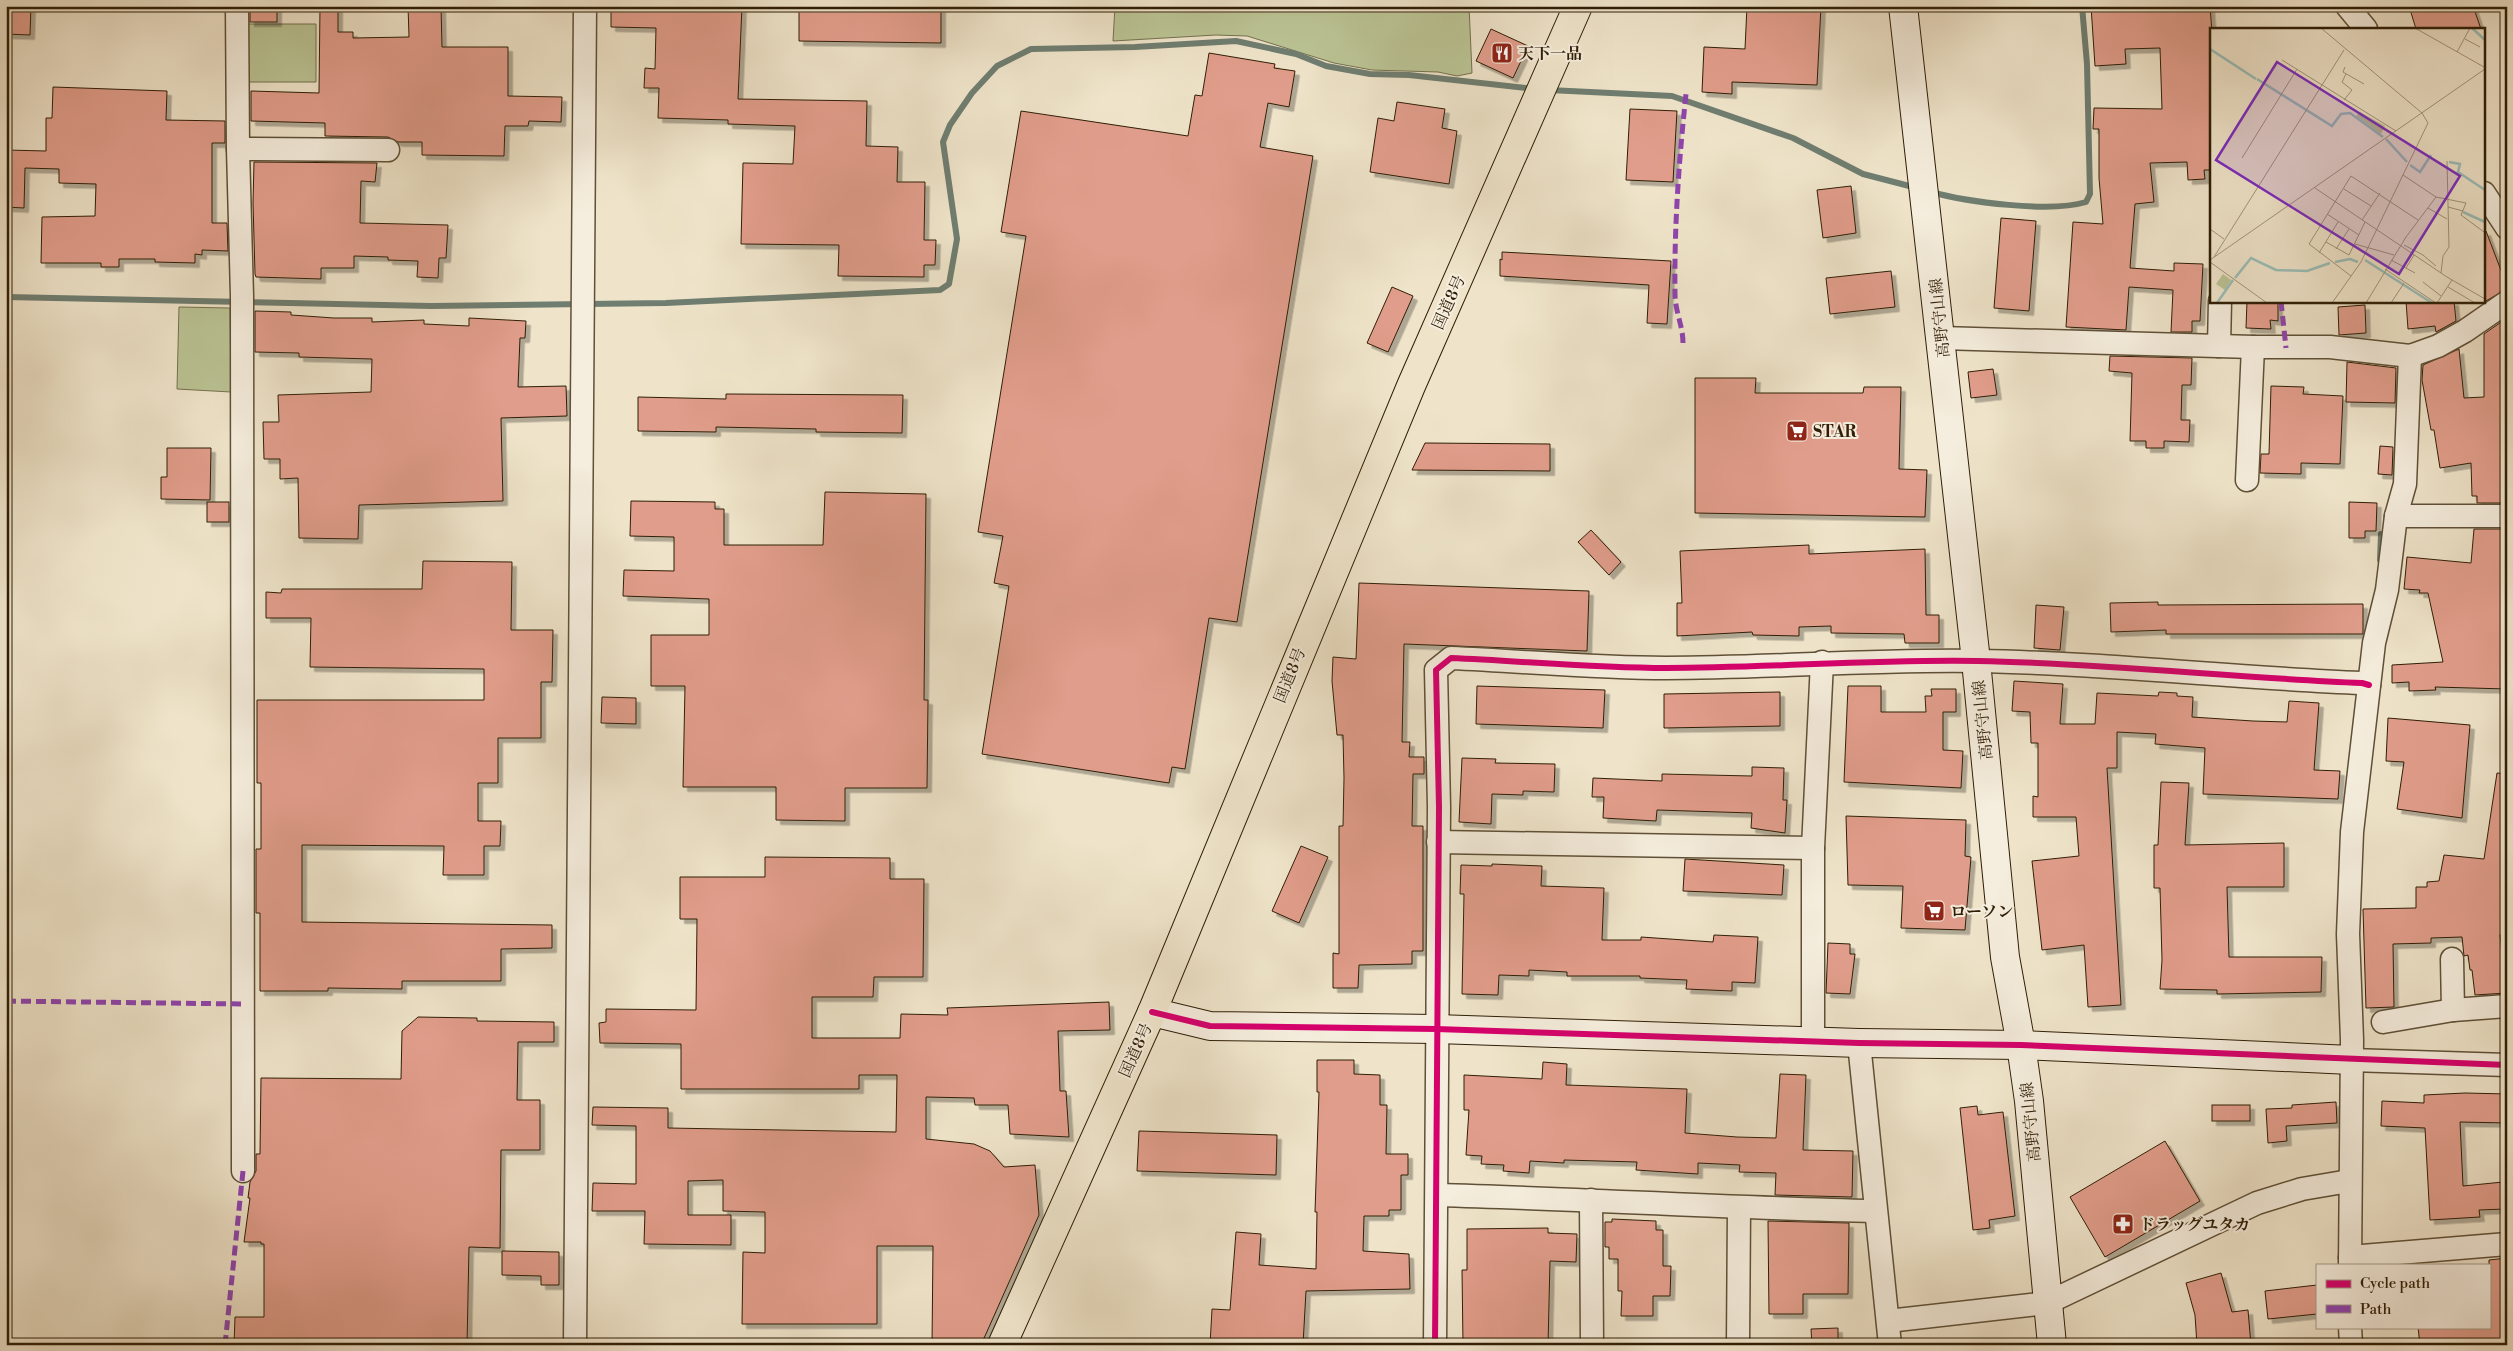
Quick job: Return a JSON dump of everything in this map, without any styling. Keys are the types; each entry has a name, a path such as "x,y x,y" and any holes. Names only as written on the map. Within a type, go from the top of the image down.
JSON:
{"highway":[{"name":"国道8号","path":"1002,1345 1152,1012 1407,395 1578,6"}],"main road":[{"name":"高野守山線","path":"1903,6 1976,660 2005,957 2022,1044 2029,1101 2052,1345"},
{"path":"1152,1012 1210,1026 1436,1029 1859,1043 2022,1044 2351,1060"}],"street":[{"path":"237,6 242,302 243,1171"},
{"path":"575,1345 585,6"},
{"path":"2347,6 2365,28"},
{"path":"238,149 388,150"},
{"path":"2486,196 2507,228"},
{"path":"2219,346 2220,302"},
{"path":"1941,338 2253,347 2330,347 2410,356 2438,346 2465,332 2507,302"},
{"path":"2247,480 2253,347"},
{"path":"2410,356 2405,484 2396,516 2387,590 2374,642 2352,832 2348,934 2351,1060 2350,1261 2507,1244"},
{"path":"2396,516 2507,516"},
{"path":"1435,1345 1438,842 1436,670 1451,658 1666,668 1822,662 1976,660 2124,666 2369,685"},
{"path":"1813,1040 1813,848 1822,662"},
{"path":"1438,842 1813,848"},
{"path":"2452,959 2453,1010"},
{"path":"2383,1022 2453,1010 2507,1006"},
{"path":"1859,1043 1890,1345"},
{"path":"2351,1060 2507,1065"},
{"path":"1888,1321 2047,1303 2257,1202 2302,1190 2349,1181"},
{"path":"1437,1195 1591,1200 1739,1208 1875,1211"},
{"path":"1591,1200 1592,1345"},
{"path":"1738,1345 1739,1208"},
{"path":"2350,1328 2350,1345"}],"green space":[{"path":"1115,6 1469,6 1472,73 1457,76 1438,72 1372,70 1334,63 1247,36 1216,35 1113,41"},
{"path":"245,24 316,24 316,82 246,82"},
{"path":"179,307 230,308 231,392 177,389"}],"building":[{"path":"6,6 31,6 30,35 6,34"},
{"path":"250,6 277,6 277,22 250,22"},
{"path":"320,6 338,6 338,32 353,32 353,38 409,37 408,6 441,6 442,47 508,47 508,96 562,97 561,122 529,121 528,126 505,126 504,156 422,155 422,142 398,142 388,137 325,136 325,123 251,121 251,91 319,93"},
{"path":"611,6 742,6 738,99 867,101 866,146 898,147 897,182 925,182 924,240 936,240 935,265 924,265 924,277 838,276 839,245 741,244 743,163 793,164 795,126 728,124 728,120 658,118 659,88 644,88 645,68 655,69 656,28 611,27"},
{"path":"799,6 941,6 941,43 799,41"},
{"path":"1747,6 1821,6 1817,85 1732,82 1732,94 1702,92 1704,47 1745,49"},
{"path":"2091,6 2210,6 2212,28 2210,28 2210,170 2204,170 2205,179 2188,180 2187,162 2150,163 2154,202 2135,204 2130,268 2174,271 2174,263 2203,264 2200,321 2192,321 2192,332 2171,332 2173,290 2129,287 2126,330 2066,327 2073,222 2103,224 2099,178 2099,129 2093,129 2094,108 2162,109 2160,48 2125,49 2126,64 2095,66"},
{"path":"2409,6 2473,6 2481,28 2416,28"},
{"name":"天下一品","path":"1491,29 1528,46 1513,78 1476,61"},
{"path":"1209,53 1275,64 1274,68 1295,71 1289,107 1268,103 1260,147 1313,156 1237,622 1209,618 1185,769 1172,767 1169,783 982,754 1009,586 994,583 1003,536 978,532 1026,236 1001,232 1021,111 1188,136 1195,95 1202,96"},
{"path":"53,87 167,91 166,120 225,121 225,143 212,143 212,223 227,223 228,251 202,250 202,255 195,254 195,263 155,262 155,259 119,259 119,267 101,267 101,263 41,263 42,217 95,216 96,184 59,183 59,169 25,168 24,208 6,207 6,150 46,151 46,118 52,118"},
{"path":"1397,102 1445,109 1442,128 1457,131 1449,184 1370,172 1378,118 1394,121"},
{"path":"1630,109 1677,111 1673,182 1626,180"},
{"path":"254,162 377,163 375,182 361,181 360,223 448,225 446,258 439,258 438,278 417,277 418,261 388,260 388,257 354,256 354,268 321,268 321,279 256,277 253,203"},
{"path":"1851,186 1856,233 1823,238 1817,190"},
{"path":"2001,218 2036,221 2029,311 1994,308"},
{"path":"2486,231 2502,273 2507,271 2507,289 2486,301"},
{"path":"1502,252 1671,261 1667,324 1647,323 1649,285 1500,276"},
{"path":"1891,271 1895,307 1830,314 1826,278"},
{"path":"1392,287 1413,296 1388,352 1367,343"},
{"path":"2247,302 2278,302 2278,321 2270,320 2271,329 2246,328"},
{"path":"2406,302 2454,302 2456,321 2436,332 2435,326 2408,329"},
{"path":"2365,305 2366,333 2339,335 2338,307"},
{"path":"255,311 291,312 291,315 334,318 372,318 372,322 424,320 424,324 469,326 469,318 526,321 525,338 520,338 518,387 566,386 567,416 501,418 503,501 359,505 358,539 299,538 298,478 280,479 280,459 264,459 263,422 279,422 278,395 371,392 372,359 299,357 299,353 255,352"},
{"path":"2507,318 2507,503 2477,503 2477,496 2472,496 2471,463 2440,468 2434,430 2431,430 2422,380 2423,365 2459,349 2464,398 2484,397 2484,334"},
{"path":"2110,356 2192,358 2191,385 2182,385 2181,420 2190,420 2189,442 2164,441 2164,448 2146,448 2146,441 2130,441 2132,373 2109,371"},
{"path":"2347,362 2396,368 2395,403 2346,402"},
{"path":"1993,369 1997,395 1971,398 1968,372"},
{"name":"STAR","path":"1695,378 1756,378 1755,393 1863,393 1864,387 1901,387 1899,469 1927,470 1925,517 1695,513"},
{"path":"2271,386 2304,387 2303,394 2343,396 2340,464 2301,463 2301,474 2260,473 2261,454 2269,454"},
{"path":"726,394 903,395 902,433 816,432 816,429 716,427 716,432 638,431 638,397 726,399"},
{"path":"1425,443 1550,444 1550,471 1412,470"},
{"path":"2380,446 2393,447 2392,475 2378,474"},
{"path":"167,448 211,448 210,500 161,499 161,477 167,477"},
{"path":"825,492 926,494 924,700 928,700 927,788 845,788 845,821 776,820 776,787 683,787 685,686 651,686 651,635 709,635 709,599 623,596 624,570 674,571 674,537 630,536 631,501 715,502 715,509 724,509 724,545 823,545"},
{"path":"207,502 229,502 229,522 207,522"},
{"path":"2349,502 2377,503 2376,531 2365,531 2365,538 2349,538"},
{"path":"2474,529 2507,529 2507,689 2435,687 2436,690 2409,691 2409,682 2392,683 2392,665 2443,662 2428,593 2419,593 2420,590 2404,589 2407,557 2471,563"},
{"path":"1591,530 1621,562 1609,575 1578,542"},
{"path":"1809,545 1809,554 1925,549 1926,615 1939,615 1939,643 1905,643 1904,634 1831,633 1831,626 1799,627 1799,636 1753,635 1752,632 1677,636 1677,603 1682,603 1680,551"},
{"path":"423,561 512,562 511,630 553,630 552,682 541,682 541,738 498,738 498,783 478,783 478,821 501,821 500,846 484,846 484,875 443,875 444,846 302,845 302,922 552,925 552,948 501,949 501,981 402,981 402,989 328,988 328,991 260,991 260,913 256,913 256,849 261,849 261,783 257,783 257,700 484,700 484,669 310,667 311,618 266,618 266,592 281,593 282,589 422,589"},
{"path":"1359,583 1589,591 1587,651 1404,644 1402,742 1410,742 1409,757 1424,757 1424,774 1413,774 1412,826 1423,826 1423,951 1412,951 1412,964 1359,965 1358,988 1333,988 1333,953 1339,954 1339,826 1343,826 1344,778 1343,735 1337,735 1332,681 1333,657 1356,659"},
{"path":"2158,602 2158,605 2363,604 2363,634 2166,634 2166,630 2111,632 2110,603"},
{"path":"2036,605 2064,607 2060,650 2034,648"},
{"path":"2014,681 2063,684 2060,724 2095,724 2097,693 2158,696 2159,692 2177,693 2177,696 2193,697 2192,717 2253,721 2287,722 2289,701 2319,703 2314,770 2340,771 2338,799 2203,794 2205,748 2155,744 2156,734 2117,732 2117,768 2107,768 2121,1005 2088,1007 2084,945 2042,950 2032,861 2079,856 2076,817 2033,817 2033,796 2038,797 2038,743 2031,743 2030,712 2012,711"},
{"path":"1477,686 1605,690 1603,728 1476,724"},
{"path":"1848,686 1881,686 1881,712 1926,712 1925,696 1932,696 1931,689 1956,689 1956,712 1943,712 1943,750 1963,751 1961,788 1844,782"},
{"path":"1780,692 1780,726 1664,728 1664,694"},
{"path":"602,697 636,698 636,724 601,723"},
{"path":"2388,718 2470,725 2462,818 2397,809 2404,762 2386,761"},
{"path":"1462,758 1496,759 1495,763 1555,764 1554,792 1523,791 1523,795 1492,794 1491,824 1459,822"},
{"path":"1752,767 1784,768 1783,800 1787,800 1785,833 1751,828 1752,813 1657,810 1656,821 1603,818 1604,797 1592,797 1593,778 1662,781 1662,774 1752,776"},
{"path":"2497,773 2507,774 2507,935 2500,935 2504,973 2507,972 2507,993 2475,995 2472,970 2470,970 2468,955 2464,956 2462,937 2431,938 2431,943 2393,944 2394,1007 2366,1008 2363,909 2416,908 2416,887 2427,887 2427,882 2439,881 2444,855 2484,859"},
{"path":"2161,782 2189,783 2185,845 2284,843 2284,887 2227,887 2229,957 2322,957 2321,992 2217,994 2217,990 2160,989 2162,960 2160,888 2154,888 2154,845 2158,845"},
{"path":"1846,816 1966,820 1965,856 1971,857 1965,930 1901,928 1903,886 1848,885"},
{"path":"1301,846 1328,857 1299,923 1272,911"},
{"path":"765,857 890,858 890,879 924,879 923,977 874,977 873,997 812,997 812,1038 900,1038 901,1014 948,1015 947,1008 1109,1002 1110,1030 1058,1031 1060,1091 1066,1091 1069,1137 1010,1134 1008,1105 975,1105 974,1098 926,1097 926,1139 974,1144 990,1151 1004,1167 1035,1165 1039,1215 981,1345 932,1345 933,1246 877,1246 877,1324 742,1324 743,1252 765,1253 765,1212 723,1211 723,1180 688,1181 688,1215 731,1215 731,1245 644,1244 645,1211 592,1211 593,1183 636,1184 636,1126 592,1125 593,1107 668,1108 668,1128 896,1132 897,1075 859,1075 859,1089 681,1089 681,1044 600,1043 599,1023 606,1022 606,1009 696,1010 697,919 680,919 680,877 765,877"},
{"path":"1685,859 1784,865 1782,895 1683,891"},
{"path":"1492,864 1542,866 1541,886 1604,888 1602,940 1641,940 1641,937 1713,942 1714,935 1758,937 1755,983 1732,982 1732,991 1686,989 1687,980 1640,978 1640,976 1567,976 1567,972 1529,970 1529,976 1499,975 1498,995 1462,994 1464,894 1460,894 1461,865 1492,866"},
{"path":"1828,943 1850,944 1850,954 1855,954 1850,994 1826,993"},
{"path":"418,1017 477,1018 477,1021 554,1022 554,1042 518,1042 517,1100 540,1100 540,1150 501,1150 500,1248 469,1247 467,1345 234,1345 235,1317 264,1317 264,1244 261,1244 261,1242 244,1242 250,1198 248,1198 250,1182 256,1171 256,1154 260,1154 261,1078 401,1079 402,1031"},
{"path":"1317,1060 1354,1060 1354,1074 1380,1075 1380,1105 1387,1105 1386,1154 1408,1154 1408,1175 1401,1175 1401,1210 1389,1210 1389,1216 1364,1216 1363,1251 1409,1254 1410,1289 1306,1291 1303,1345 1210,1345 1212,1309 1230,1310 1236,1232 1261,1234 1259,1265 1316,1269 1317,1212 1315,1212 1319,1092 1317,1092"},
{"path":"1543,1062 1567,1064 1566,1085 1687,1089 1685,1133 1737,1137 1776,1138 1780,1074 1806,1075 1803,1150 1853,1151 1852,1197 1775,1195 1776,1173 1739,1172 1740,1165 1698,1163 1698,1174 1636,1170 1637,1162 1564,1160 1564,1163 1530,1161 1529,1173 1503,1171 1504,1165 1481,1164 1482,1156 1466,1155 1469,1110 1464,1110 1464,1075 1542,1079"},
{"path":"2465,1093 2507,1094 2507,1123 2460,1122 2463,1186 2503,1182 2505,1209 2479,1210 2480,1217 2430,1220 2425,1128 2381,1126 2382,1101 2424,1103 2424,1095"},
{"path":"2336,1102 2337,1123 2286,1126 2287,1141 2268,1143 2266,1109 2292,1108 2292,1105"},
{"path":"2212,1105 2250,1105 2250,1121 2212,1121"},
{"path":"1977,1106 1978,1115 2003,1112 2015,1216 1989,1220 1990,1228 1973,1230 1960,1108"},
{"path":"1139,1131 1277,1135 1276,1175 1137,1171"},
{"name":"ドラッグユタカ","path":"2165,1141 2200,1201 2105,1257 2070,1197"},
{"path":"1612,1219 1656,1221 1656,1230 1663,1230 1663,1266 1671,1266 1670,1296 1653,1296 1653,1316 1621,1316 1622,1291 1618,1291 1618,1259 1609,1259 1609,1247 1605,1247 1605,1222 1612,1222"},
{"path":"1768,1221 1849,1223 1848,1294 1803,1294 1803,1314 1769,1314"},
{"path":"1548,1228 1548,1233 1577,1234 1576,1262 1550,1261 1548,1345 1463,1345 1462,1270 1467,1270 1467,1229"},
{"path":"502,1251 559,1252 559,1285 541,1285 541,1276 502,1275"},
{"path":"2507,1258 2507,1345 2420,1345 2418,1328 2490,1328 2489,1260"},
{"path":"2221,1273 2232,1312 2248,1310 2251,1345 2197,1345 2195,1315 2186,1283"},
{"path":"2316,1285 2316,1314 2268,1319 2265,1291"},
{"path":"1838,1328 1838,1345 1812,1345 1811,1329"}],"waterway":[{"path":"1931,192 2008,205 2052,206 2086,202 2090,194 2087,64 2082,6"},
{"path":"6,297 431,306 666,303 940,290 949,284 957,239 943,142 950,125 972,93 997,66 1031,49 1135,47 1236,41 1296,54 1326,66 1370,74 1409,75 1534,89"},
{"path":"1549,90 1672,96 1793,138 1863,174 1917,188"},
{"path":"2380,560 2381,534"}],"marked path":[{"path":"1683,343 1675,300 1675,244 1686,94"},
{"path":"2281,302 2286,348"},
{"path":"6,1001 243,1004"},
{"path":"225,1345 243,1171"}],"cycle path":[{"path":"1435,1345 1439,807 1436,670 1451,658 1639,668 1744,667 1900,661 2026,662 2362,683 2369,685"},
{"path":"1152,1012 1210,1026 1436,1029 1859,1043 2021,1045 2507,1065"}],"place":[{"name":"天下一品","path":"1502,53"},
{"name":"STAR","path":"1797,431"},
{"name":"ローソン","path":"1934,911"},
{"name":"ドラッグユタカ","path":"2123,1224"}]}
